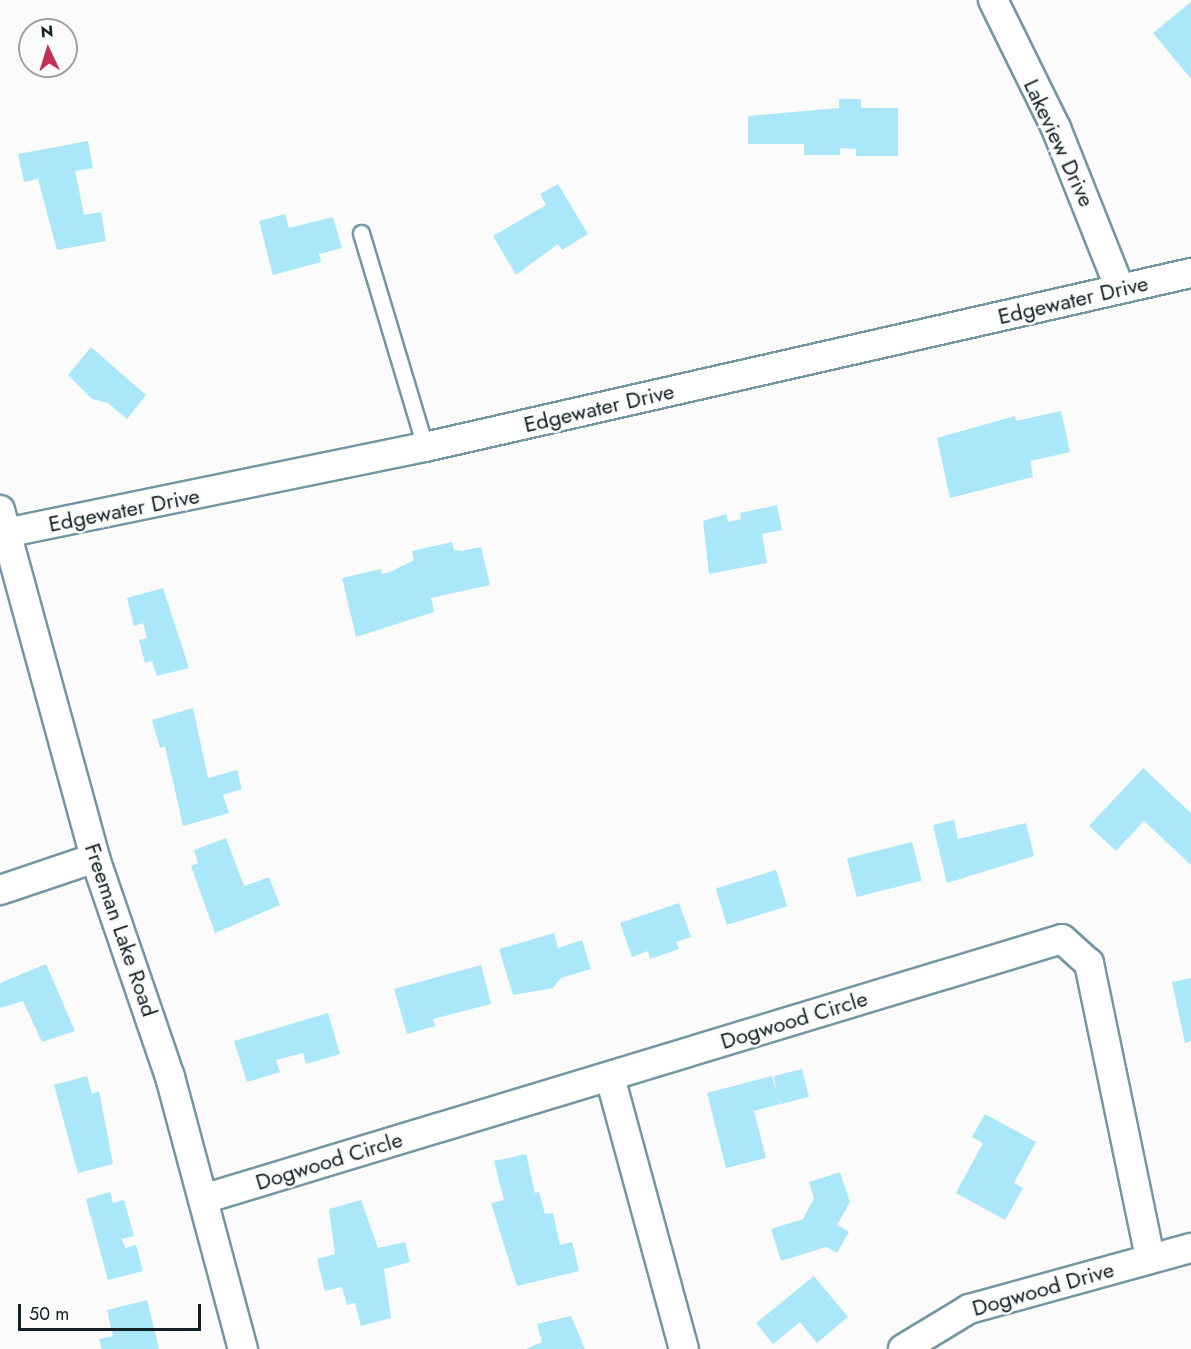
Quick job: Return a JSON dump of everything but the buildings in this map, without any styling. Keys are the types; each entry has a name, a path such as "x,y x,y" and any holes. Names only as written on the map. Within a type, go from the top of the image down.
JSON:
{"street":[{"name":"Lakeview Drive","path":"993,0 1056,128 1120,289"},
{"name":"Edgewater Drive","path":"3,521 425,447 1191,273"},
{"name":"Freeman Lake Road","path":"3,521 95,858 170,1077 243,1349"},
{"path":"0,890 95,858"},
{"name":"Dogwood Circle","path":"203,1198 1062,939 1089,963 1150,1257"},
{"path":"610,1077 684,1349"},
{"name":"Dogwood Drive","path":"903,1349 939,1338 1010,1295 1191,1248"}],"lane":[{"path":"361,233 425,447"}]}
